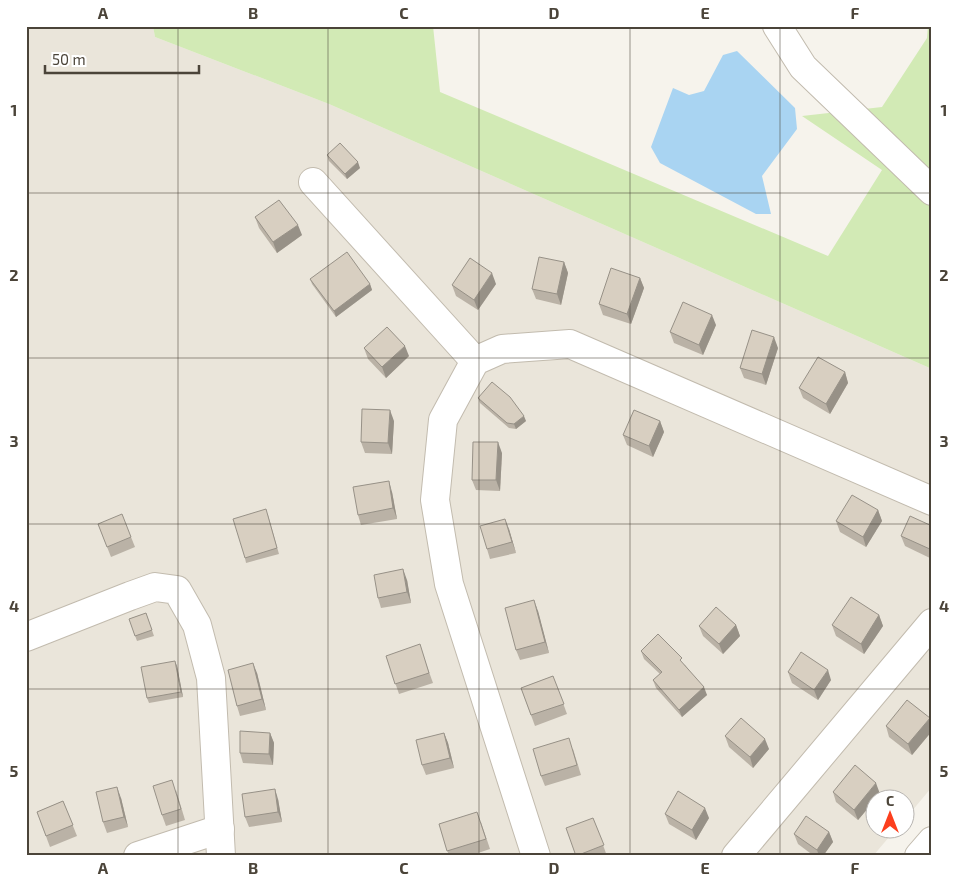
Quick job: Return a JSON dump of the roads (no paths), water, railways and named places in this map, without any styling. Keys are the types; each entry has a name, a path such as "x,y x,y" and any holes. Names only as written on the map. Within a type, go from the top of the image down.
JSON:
{"street":[{"path":"777,26 803,68 932,191"},
{"path":"312,182 476,361"},
{"path":"536,856 449,584 435,500 443,420 476,361 502,349 570,344 932,501"},
{"path":"26,637 155,587 177,590 197,625 211,678 221,856"},
{"path":"736,856 932,624"},
{"path":"138,856 220,829"},
{"path":"919,856 932,841"}],"water":[{"path":"737,51 795,108 797,129 762,176 771,214 756,214 660,163 651,147 673,88 689,95 704,91 723,55"}]}
